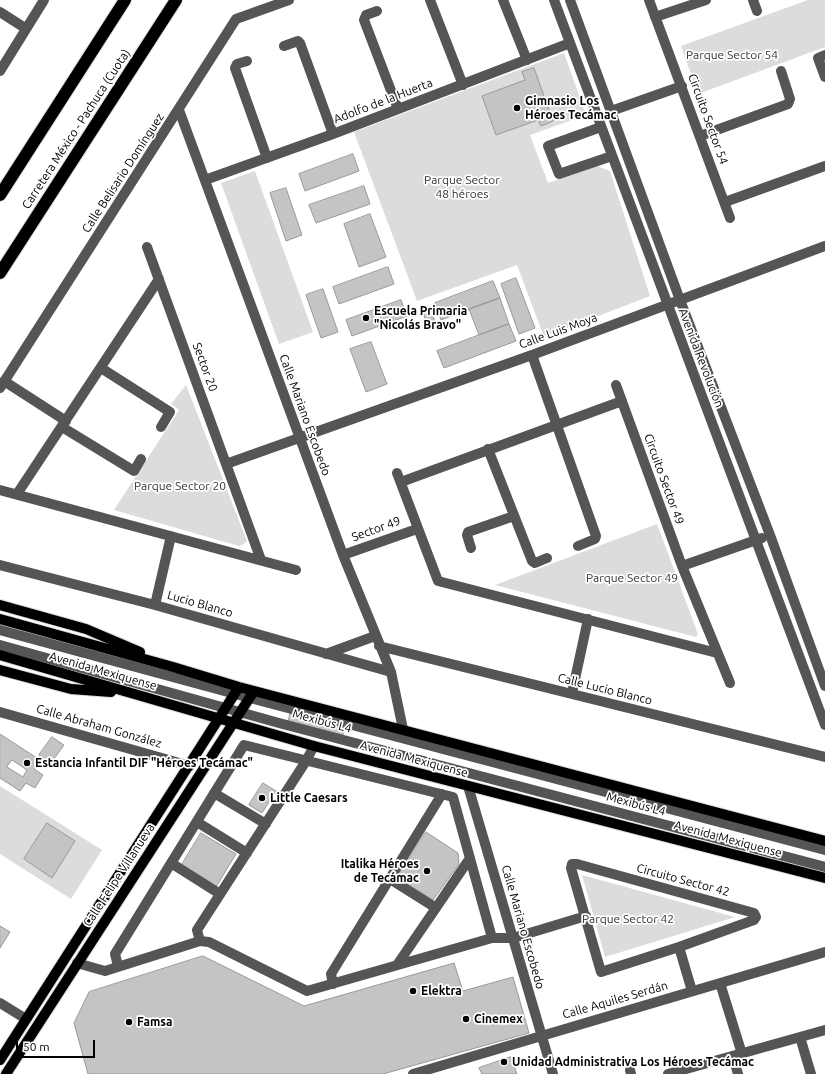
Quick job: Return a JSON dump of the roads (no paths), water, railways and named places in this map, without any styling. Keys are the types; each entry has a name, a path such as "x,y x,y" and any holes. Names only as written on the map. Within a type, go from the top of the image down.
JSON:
{"highway":[{"path":"0,195 125,0"},
{"name":"Carretera México - Pachuca (Cuota)","path":"0,274 176,0"}],"main road":[{"path":"0,605 86,629 174,667"},
{"name":"Avenida Mexiquense","path":"0,619 174,667 237,690"},
{"name":"Avenida Mexiquense","path":"0,655 314,746 825,878"},
{"path":"0,670 71,689 132,693"},
{"name":"Calle Felipe Villanueva","path":"0,1060 190,766 237,690"},
{"name":"Avenida Mexiquense","path":"252,695 403,729 825,841"},
{"name":"Calle Felipe Villanueva","path":"6,1074 252,695"}],"street":[{"path":"0,70 44,0"},
{"name":"Calle Belisario Domínguez","path":"2,384 236,19 289,0"},
{"path":"430,0 462,85"},
{"path":"503,0 526,60"},
{"name":"Avenida Revolución","path":"554,0 825,725"},
{"name":"Avenida Revolución","path":"570,0 680,300 770,535 825,686"},
{"name":"Circuito Sector 54","path":"649,0 730,218"},
{"path":"655,17 706,0"},
{"path":"753,0 757,11"},
{"path":"377,11 366,15 364,20 398,109"},
{"path":"0,12 25,28"},
{"path":"284,46 298,41 300,43 333,134"},
{"name":"Adolfo de la Huerta","path":"205,180 333,134 570,43"},
{"path":"825,55 818,58 825,77"},
{"path":"247,61 237,64 235,68 267,158"},
{"path":"700,136 788,104 790,99 781,71"},
{"path":"611,111 682,86"},
{"name":"Calle Mariano Escobedo","path":"179,110 343,555 379,646 391,672 403,729"},
{"path":"601,126 548,146 559,174 612,156"},
{"path":"725,202 825,166"},
{"name":"Calle Luis Moya","path":"300,438 532,355 825,246"},
{"name":"Sector 20","path":"147,247 261,560"},
{"path":"17,494 159,279"},
{"path":"532,355 596,536 595,539 578,546"},
{"path":"101,368 170,412 161,427"},
{"path":"2,384 134,471 141,458"},
{"name":"Circuito Sector 49","path":"616,385 682,566 730,683"},
{"path":"547,558 533,563 488,449 622,401"},
{"path":"226,464 300,438"},
{"name":"Sector 49","path":"488,449 399,477 438,581 588,619"},
{"path":"0,490 296,570"},
{"path":"471,548 467,535 468,532 514,516"},
{"name":"Sector 49","path":"343,555 417,528"},
{"path":"682,566 770,535"},
{"path":"155,605 171,536"},
{"name":"Lucio Blanco","path":"0,565 155,605 391,672"},
{"path":"572,694 588,619 717,653"},
{"name":"Mexibús L4","path":"0,630 237,690 825,850"},
{"path":"326,654 375,636"},
{"name":"Mexibús L4","path":"0,645 241,712 825,867"},
{"name":"Calle Lucio Blanco","path":"379,646 825,757"},
{"name":"Calle Abraham González","path":"0,712 190,766"},
{"path":"118,966 115,954 244,745 453,797 492,938"},
{"path":"200,941 197,930 266,824 314,746"},
{"path":"420,788 427,776"},
{"name":"Calle Mariano Escobedo","path":"468,786 553,1074"},
{"path":"214,793 266,824"},
{"path":"333,984 331,974 442,794"},
{"path":"197,822 247,853"},
{"path":"397,965 470,858"},
{"path":"171,863 220,894"},
{"name":"Circuito Sector 42","path":"572,864 577,864 754,913 756,917 754,920 679,947 601,972 586,916 571,868 572,864"},
{"path":"390,879 436,908"},
{"path":"77,963 105,971 200,941 209,942 307,991 492,938 512,938 586,916"},
{"path":"679,947 692,991"},
{"name":"Calle Aquiles Serdán","path":"413,1074 825,952"},
{"path":"720,983 738,1055 738,1074"},
{"path":"0,1003 26,1019"},
{"path":"668,1074 825,1030"},
{"path":"800,1037 811,1074"}],"place":[{"name":"Gimnasio Los Héroes Tecámac","path":"517,108"},
{"name":"Escuela Primaria \"Nicolás Bravo\"","path":"366,318"},
{"name":"Estancia Infantil DIF \"Héroes Tecámac\"","path":"27,763"},
{"name":"Little Caesars","path":"262,798"},
{"name":"Italika Héroes de Tecámac","path":"427,871"},
{"name":"Elektra","path":"413,991"},
{"name":"Cinemex","path":"466,1019"},
{"name":"Famsa","path":"129,1022"},
{"name":"Unidad Administrativa Los Héroes Tecámac","path":"504,1062"}],"park label":[{"name":"Parque Sector 54","path":"732,55"},
{"name":"Parque Sector 48 héroes","path":"462,187"},
{"name":"Parque Sector 20","path":"180,486"},
{"name":"Parque Sector 49","path":"632,578"},
{"name":"Parque Sector 42","path":"628,919"}]}
